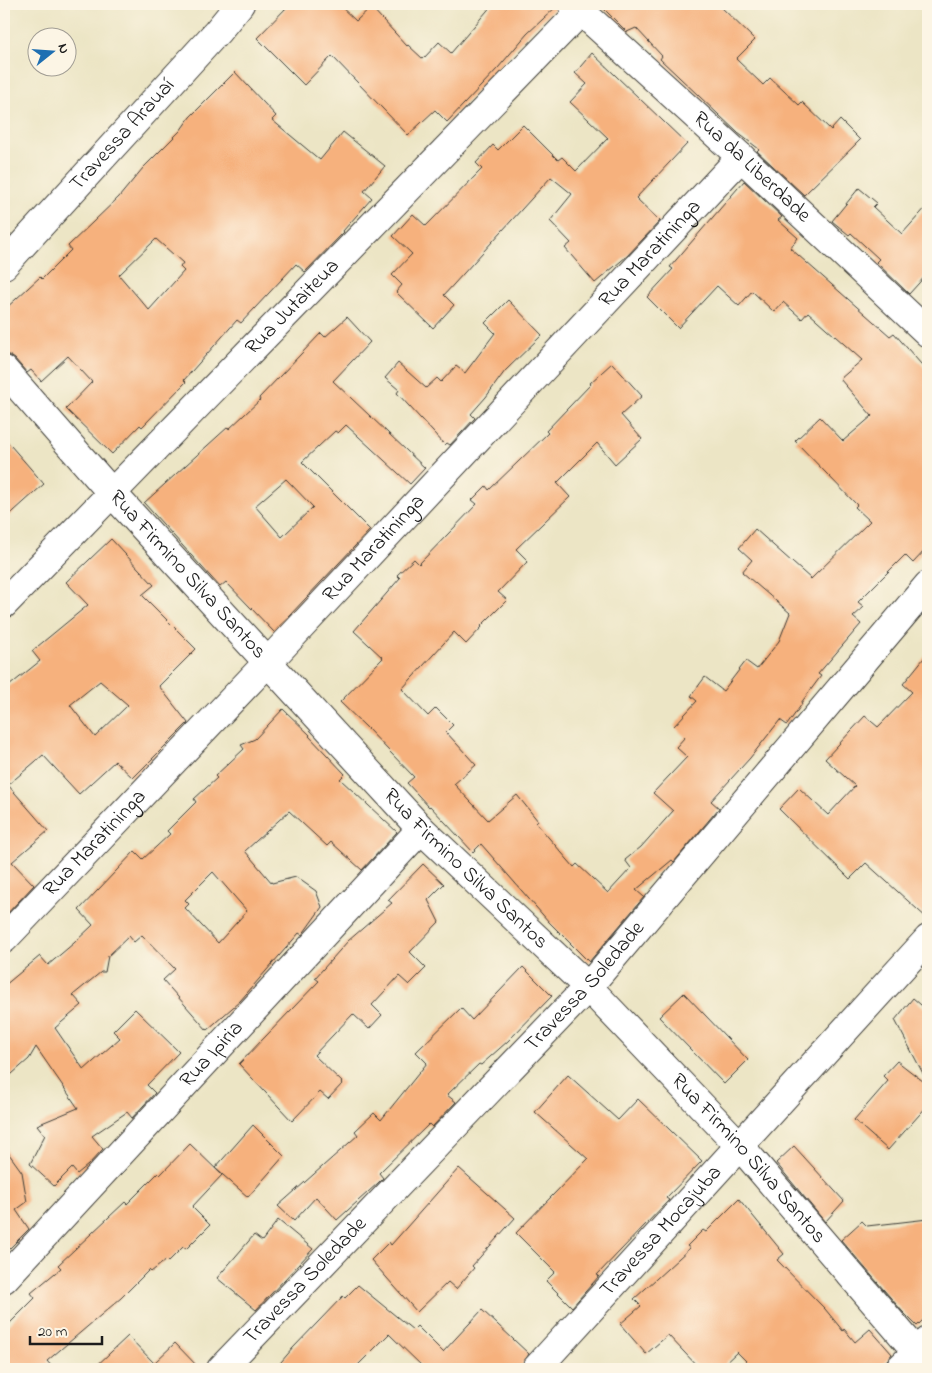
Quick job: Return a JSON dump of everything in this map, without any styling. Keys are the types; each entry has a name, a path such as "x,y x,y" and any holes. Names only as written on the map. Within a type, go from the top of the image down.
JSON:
{"street":[{"name":"Travessa Arauaí","path":"4,265 217,32 240,4"},
{"name":"Rua da Liberdade","path":"577,7 741,157 928,333"},
{"name":"Rua Jutaiteua","path":"4,604 577,7"},
{"name":"Rua Maratininga","path":"4,939 268,662 741,157"},
{"name":"Rua Firmino Silva Santos","path":"4,370 112,492 422,829 588,987 740,1146 918,1357"},
{"name":"Travessa Soledade","path":"221,1369 588,987 928,586"},
{"name":"Rua Ipiria","path":"4,1279 422,829"},
{"name":"Travessa Mocajuba","path":"536,1369 928,939"}],"building":[{"path":"290,4 338,4 356,21 371,7 407,46 423,59 439,42 451,53 493,4 558,5 527,34 447,122 435,110 408,135 332,56 304,85 257,38"},
{"path":"599,4 718,4 755,40 736,59 763,85 770,78 799,105 802,102 831,130 840,120 860,140 804,195 757,151 759,149 738,133 660,59 662,56 636,28 627,32"},
{"path":"592,53 687,144 636,198 660,221 627,256 595,283 565,248 571,243 550,221 572,194 551,177 444,295 454,305 433,328 396,292 402,285 392,275 412,254 393,236 413,214 426,226 482,169 476,163 493,145 498,150 523,125 558,160 562,157 576,171 608,138 570,102 587,84 575,73"},
{"path":"235,72 276,116 272,120 320,160 343,132 385,166 364,191 372,198 344,232 305,272 296,264 241,323 237,320 184,380 186,382 142,427 140,425 112,454 66,409 92,382 68,356 41,381 31,370 27,373 15,359 9,355 4,355 4,310 40,277 42,279 71,250 68,246 119,197 143,168 180,131 190,117","holes":["156,239 183,263 180,267 184,271 149,310 119,275"]},
{"path":"744,181 782,217 778,220 798,238 790,248 890,336 894,333 928,372 928,547 913,563 905,555 858,602 864,607 853,617 861,624 818,674 821,676 787,725 780,720 750,758 711,801 719,808 674,862 672,860 636,890 644,897 589,962 549,922 481,844 473,852 429,807 407,783 414,777 340,702 383,658 354,631 400,578 397,575 414,559 419,564 477,504 472,500 486,486 489,490 548,433 546,431 590,383 612,363 642,396 621,415 642,439 615,464 597,443 557,483 570,497 516,549 528,561 498,592 507,600 466,644 454,632 402,689 428,716 436,708 453,725 446,732 476,765 454,784 488,820 517,795 538,821 536,823 574,867 577,864 608,893 631,868 625,860 641,847 673,811 653,793 687,757 676,747 685,737 674,726 697,701 691,696 705,677 723,691 746,661 757,669 779,641 790,613 742,572 752,560 739,548 755,529 811,579 870,521 795,441 820,417 843,441 872,416 840,379 862,360 808,312 802,319 783,302 774,312 752,291 739,306 717,286 678,328 647,297 673,269 670,267"},
{"path":"859,188 877,203 873,207 902,234 928,205 928,273 909,294 876,262 879,259 851,233 849,235 832,221"},
{"path":"508,300 542,335 505,371 471,414 475,418 450,445 447,443 445,445 397,393 399,390 385,378 398,363 426,388 437,378 441,382 456,366 465,373 495,333 485,323"},
{"path":"347,317 370,342 333,381 425,468 410,484 346,425 338,433 335,431 302,462 370,530 274,632 226,582 220,587 144,503 260,400 259,398 321,333 325,337","holes":["286,479 313,507 282,537 255,506"]},
{"path":"4,438 44,484 4,520"},
{"path":"111,539 154,585 142,595 196,649 159,686 188,723 133,778 115,761 79,794 43,755 8,785 48,831 12,862 34,885 4,917 4,690 40,661 32,651 88,605 66,582","holes":["100,681 128,705 95,737 70,705"]},
{"path":"928,653 928,919 866,863 850,879 779,809 799,788 828,815 855,786 825,759 865,716 878,727 912,692 903,684"},
{"path":"283,709 310,735 345,774 340,779 397,832 362,870 331,842 327,846 289,811 245,851 272,883 296,877 316,891 322,907 302,935 299,933 240,1001 207,1030 163,980 175,969 142,935 134,942 129,936 108,956 105,972 101,972 73,995 82,1005 55,1028 84,1070 120,1038 113,1031 135,1009 179,1052 147,1085 155,1093 132,1118 127,1112 92,1136 103,1149 77,1174 72,1168 54,1186 30,1164 45,1135 37,1125 78,1108 36,1047 29,1059 4,1081 4,986 40,956 48,965 93,925 79,910 135,851 143,859 170,834 167,831 196,802 194,799 244,749 241,745 255,739","holes":["213,872 247,911 218,943 185,908 189,904 185,900"]},
{"path":"423,864 444,884 428,900 439,922 410,952 426,968 409,985 399,976 372,1005 382,1015 369,1029 353,1014 314,1055 343,1083 328,1099 320,1092 292,1121 239,1064 319,981 315,978 348,941 392,903 388,900"},
{"path":"523,967 552,996 508,1041 481,1065 479,1064 447,1095 456,1102 432,1127 429,1124 379,1173 383,1178 378,1183 337,1220 316,1197 294,1221 278,1206 358,1135 355,1131 374,1113 381,1120 427,1063 416,1052 461,1008 472,1020"},
{"path":"684,993 748,1060 724,1084 659,1017"},
{"path":"913,998 928,1011 928,1083 895,1020"},
{"path":"897,1061 928,1085 928,1105 888,1150 854,1120 888,1081 883,1076"},
{"path":"568,1075 618,1120 638,1099 702,1161 666,1198 669,1200 597,1275 599,1276 572,1307 546,1281 555,1272 516,1233 588,1159 535,1112"},
{"path":"253,1125 284,1156 248,1197 215,1168"},
{"path":"190,1144 222,1175 192,1207 210,1225 186,1249 183,1247 168,1262 166,1260 151,1272 149,1270 121,1298 47,1361 54,1369 4,1369 4,1329 35,1298 31,1293 61,1268 58,1265 125,1202 127,1204 158,1173 160,1175"},
{"path":"794,1146 844,1201 825,1222 776,1163"},
{"path":"4,1147 22,1172 27,1202 16,1210 29,1229 4,1254"},
{"path":"459,1168 515,1218 472,1266 474,1268 456,1289 448,1282 417,1312 371,1260 389,1242 391,1245"},
{"path":"739,1199 784,1254 777,1260 825,1309 843,1331 844,1329 855,1342 870,1329 892,1354 884,1364 884,1369 754,1369 737,1352 719,1369 700,1369 668,1335 646,1354 620,1324 641,1306 634,1299 690,1248 687,1246 703,1230 706,1232"},
{"path":"928,1219 928,1315 917,1326 841,1240 862,1221 867,1226"},
{"path":"278,1220 313,1249 256,1310 217,1278 254,1235 262,1241"},
{"path":"358,1285 413,1330 417,1326 443,1352 482,1310 529,1354 519,1369 425,1369 389,1334 354,1369 275,1369 343,1296 345,1298"},
{"path":"128,1336 154,1363 175,1343 200,1369 93,1369"}]}
